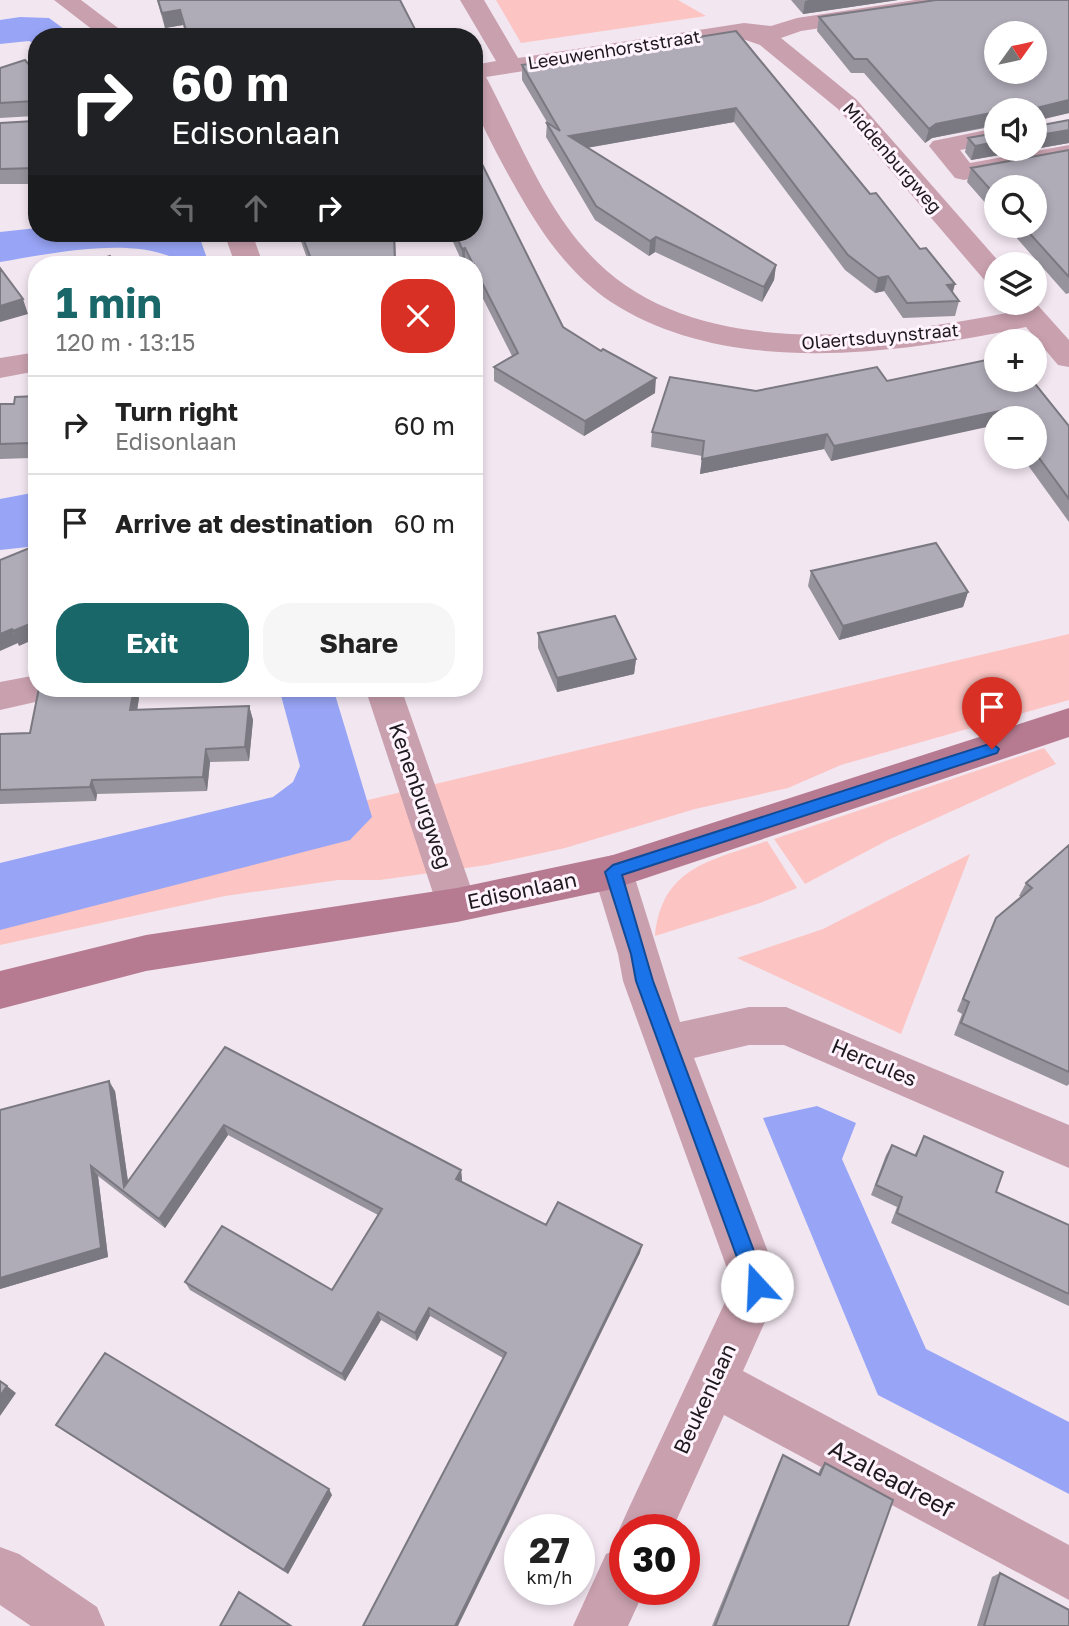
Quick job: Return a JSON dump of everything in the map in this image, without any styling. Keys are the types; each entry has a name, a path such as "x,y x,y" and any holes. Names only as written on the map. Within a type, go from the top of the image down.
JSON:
{"street":[{"path":"66,0 105,28"},
{"path":"472,0 510,67"},
{"name":"Leeuwenhorststraat","path":"483,71 744,30 773,33 797,25 961,0"},
{"name":"Middenburgweg","path":"744,30 768,40 847,104 984,262"},
{"name":"Olaertsduynstraat","path":"483,95 550,222 577,259 617,293 664,318 723,337 780,344 863,341 986,327 1014,315"},
{"path":"984,138 942,146 964,172 1069,153"},
{"path":"902,168 952,159"},
{"path":"1031,315 1065,347"},
{"path":"0,368 28,363"},
{"path":"0,696 28,690"},
{"name":"Kenenburgweg","path":"386,697 457,905"},
{"name":"Edisonlaan","path":"0,990 146,953 457,905 613,872 1069,722"},
{"name":"Beukenlaan","path":"613,872 645,981 757,1286 652,1514"},
{"name":"Hercules","path":"670,1044 749,1026 786,1026 1069,1147"},
{"name":"Azaleadreef","path":"713,1382 1069,1574"},
{"path":"0,1573 78,1626"},
{"path":"600,1626 610,1605"}],"shaded area":[{"path":"496,0 678,0 706,16 521,43"},
{"path":"1069,634 1069,700 841,765 788,788 695,809 565,848 487,865 380,880 338,880 225,896 0,945 0,887"},
{"path":"1044,748 1056,764 888,840 805,884 774,839"},
{"path":"767,841 797,888 760,903 655,936 659,913 667,895 678,881 708,862"},
{"path":"970,854 901,1034 737,958 823,929"}],"water":[{"path":"20,17 49,18 63,28 28,28 28,41 0,44 0,20"},
{"path":"28,229 28,242 201,242 206,256 169,256 130,248 108,248 28,256 0,262 0,232"},
{"path":"28,494 28,547 0,550 0,499"},
{"path":"281,697 336,697 372,817 350,840 0,930 0,863 273,797 293,782 300,766"},
{"path":"817,1106 856,1123 842,1159 926,1349 1069,1422 1069,1494 878,1395 763,1118"}],"building":[{"path":"158,0 400,0 414,28 185,28 180,10 162,13"},
{"path":"936,0 1069,0 1069,100 1047,105 1047,98 984,98 984,114 936,124 929,129 867,59 854,59 819,17"},
{"path":"736,31 870,194 876,193 920,249 926,248 955,284 947,285 959,301 907,303 888,276 878,278 848,255 736,108 569,136 776,265 764,287 656,237 650,241 596,206 546,122 560,131 522,65"},
{"path":"25,60 28,64 28,101 0,103 0,68"},
{"path":"1069,120 1069,130 1047,134 1047,124"},
{"path":"28,121 28,168 0,169 0,123"},
{"path":"984,135 984,144 975,146 968,138"},
{"path":"1069,150 1069,277 1034,238 1047,238 1047,175 984,175 984,183 971,168 1009,161 1047,161 1047,154"},
{"path":"483,166 563,327 601,351 603,349 656,378 585,421 494,367 518,353 483,285 483,256 469,256 465,248 462,249 459,242 483,242"},
{"path":"304,242 394,242 395,256 310,256"},
{"path":"0,268 23,299 0,306"},
{"path":"984,361 984,392 1042,392 1069,426 1069,499 1047,469 1047,406 984,406 984,414 834,446 827,434 702,459 704,441 652,432 670,377 756,391 877,367 887,381"},
{"path":"28,396 28,443 0,444 0,404 14,404 15,397"},
{"path":"936,543 968,592 843,626 811,571"},
{"path":"28,549 28,625 0,634 0,560"},
{"path":"615,616 636,659 557,678 538,633"},
{"path":"37,697 132,697 130,710 249,706 245,747 206,749 203,777 92,780 90,787 0,790 0,734 30,733"},
{"path":"1069,845 1069,1072 961,1023 969,1002 963,999 996,918 1032,888 1026,883"},
{"path":"225,1047 461,1170 456,1179 546,1225 558,1202 642,1245 510,1514 504,1514 504,1526 455,1626 363,1626 506,1353 429,1308 415,1333 378,1312 342,1374 185,1282 222,1226 332,1290 382,1209 224,1125 159,1219 91,1166 101,1248 0,1278 0,1110 109,1081 124,1187"},
{"path":"924,1136 1003,1172 996,1192 1069,1225 1069,1294 897,1213 902,1197 876,1185 892,1145 916,1156"},
{"path":"105,1353 329,1489 284,1570 56,1425"},
{"path":"0,1381 7,1386 0,1396"},
{"path":"783,1455 820,1475 825,1463 893,1500 848,1626 715,1626"},
{"path":"1000,1573 1069,1610 1069,1626 984,1626"},
{"path":"239,1592 291,1626 220,1626"}],"route":[{"path":"757,1286 645,981 613,872 992,749"}]}
